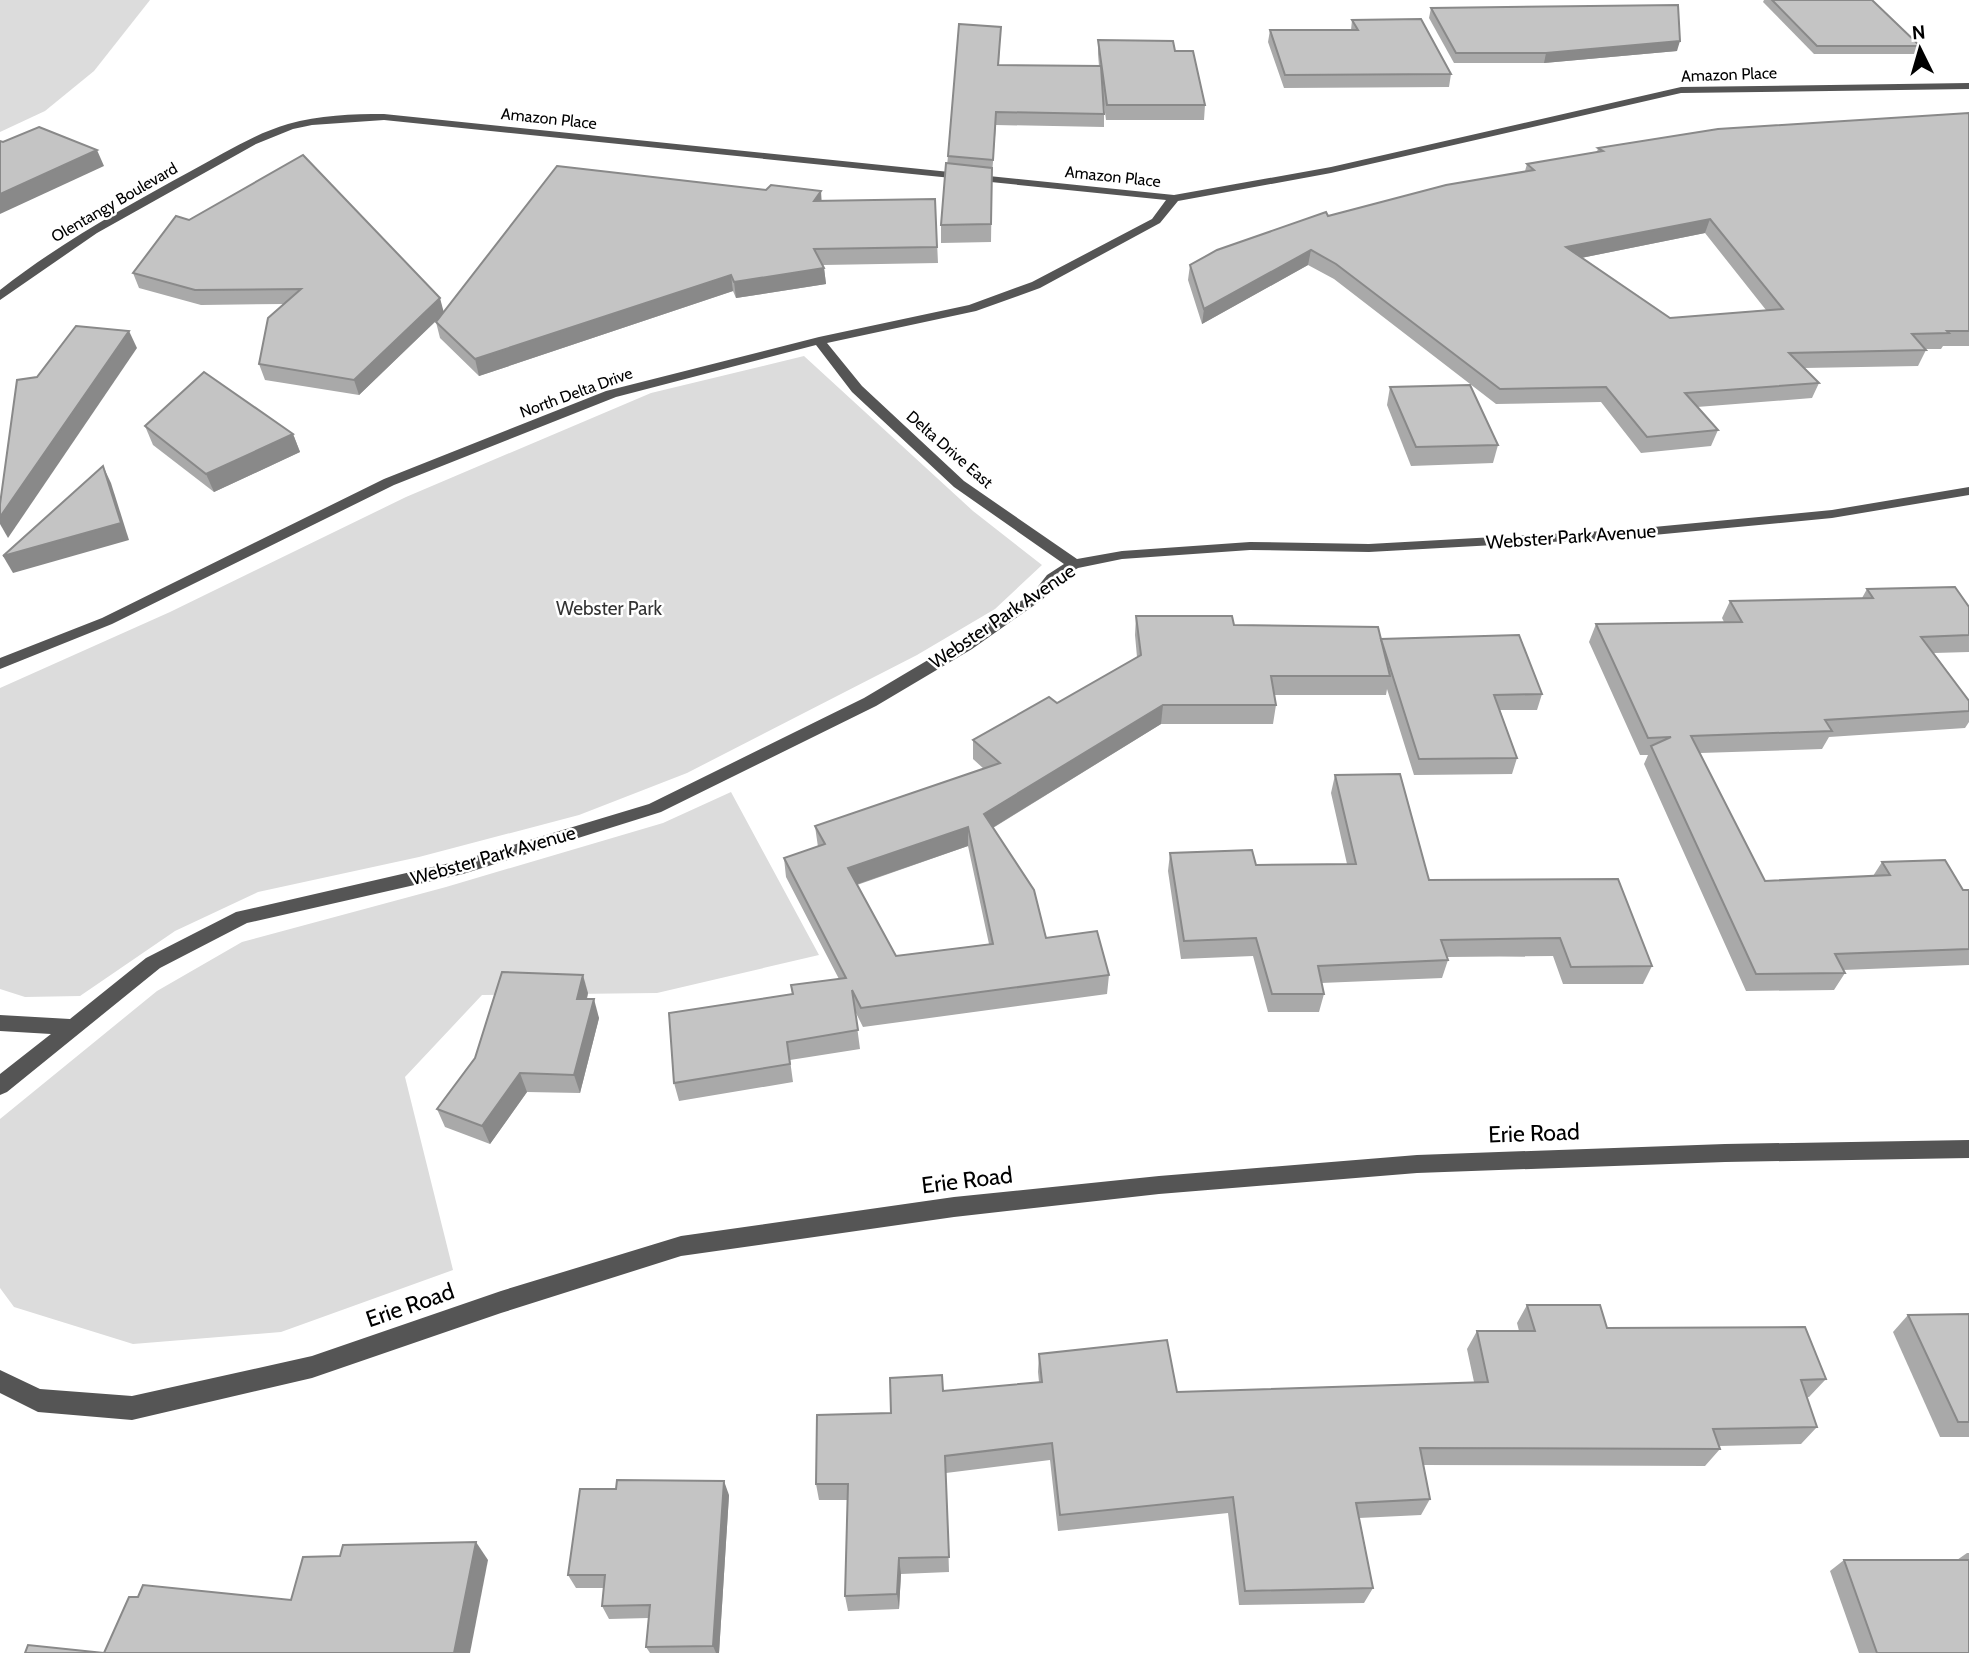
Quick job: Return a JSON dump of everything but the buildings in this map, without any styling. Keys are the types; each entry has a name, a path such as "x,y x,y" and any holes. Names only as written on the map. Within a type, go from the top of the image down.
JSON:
{"street":[{"name":"Amazon Place","path":"249,143 302,125 337,118 384,117 1174,198 1331,170 1681,90 1969,86"},
{"name":"Olentangy Boulevard","path":"0,296 37,266 103,222 249,143"},
{"name":"North Delta Drive","path":"0,664 107,621 389,482 611,394 819,341 972,308 1036,285 1156,221 1174,198"},
{"name":"Delta Drive East","path":"819,341 857,389 959,484 1074,564"},
{"name":"Webster Park Avenue","path":"0,1086 153,963 243,917 463,867 655,808 880,695 977,638 1038,596 1052,578 1074,564 1122,555 1250,546 1369,548 1622,534 1832,514 1969,491"},
{"path":"0,1023 71,1027"},
{"name":"Erie Road","path":"0,1381 38,1399 132,1408 312,1367 501,1302 681,1246 954,1207 1158,1185 1417,1164 1726,1153 1969,1149"}],"green space":[{"path":"0,0 150,0 94,71 45,111 0,132"},
{"name":"Webster Park","path":"804,356 973,511 1042,565 995,609 917,655 687,773 579,815 419,857 258,892 175,931 80,996 25,997 0,989 0,688 170,612 406,497 651,393"},
{"path":"731,792 819,955 657,993 482,995 405,1077 453,1270 281,1332 133,1344 14,1307 0,1288 0,1119 157,991 242,942 446,887 663,823"}]}
